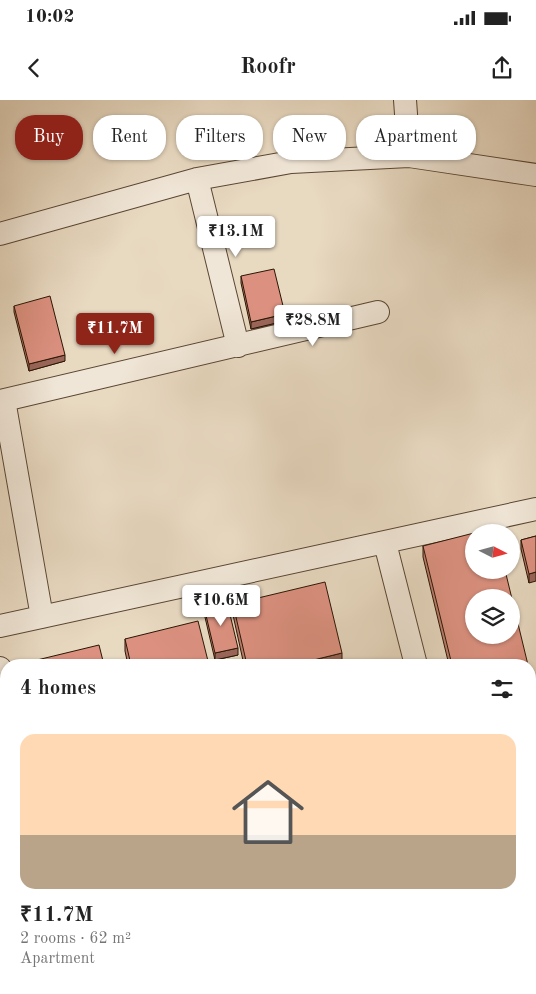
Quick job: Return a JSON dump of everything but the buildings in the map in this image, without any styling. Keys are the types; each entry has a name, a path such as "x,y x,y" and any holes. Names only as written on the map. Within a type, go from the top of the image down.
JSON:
{"street":[{"path":"405,100 406,115"},
{"path":"0,234 197,179 291,162 356,159"},
{"path":"436,160 536,175"},
{"path":"197,179 238,346"},
{"path":"42,617 2,401 378,312"},
{"path":"0,626 536,509"},
{"path":"385,543 414,659"}]}
